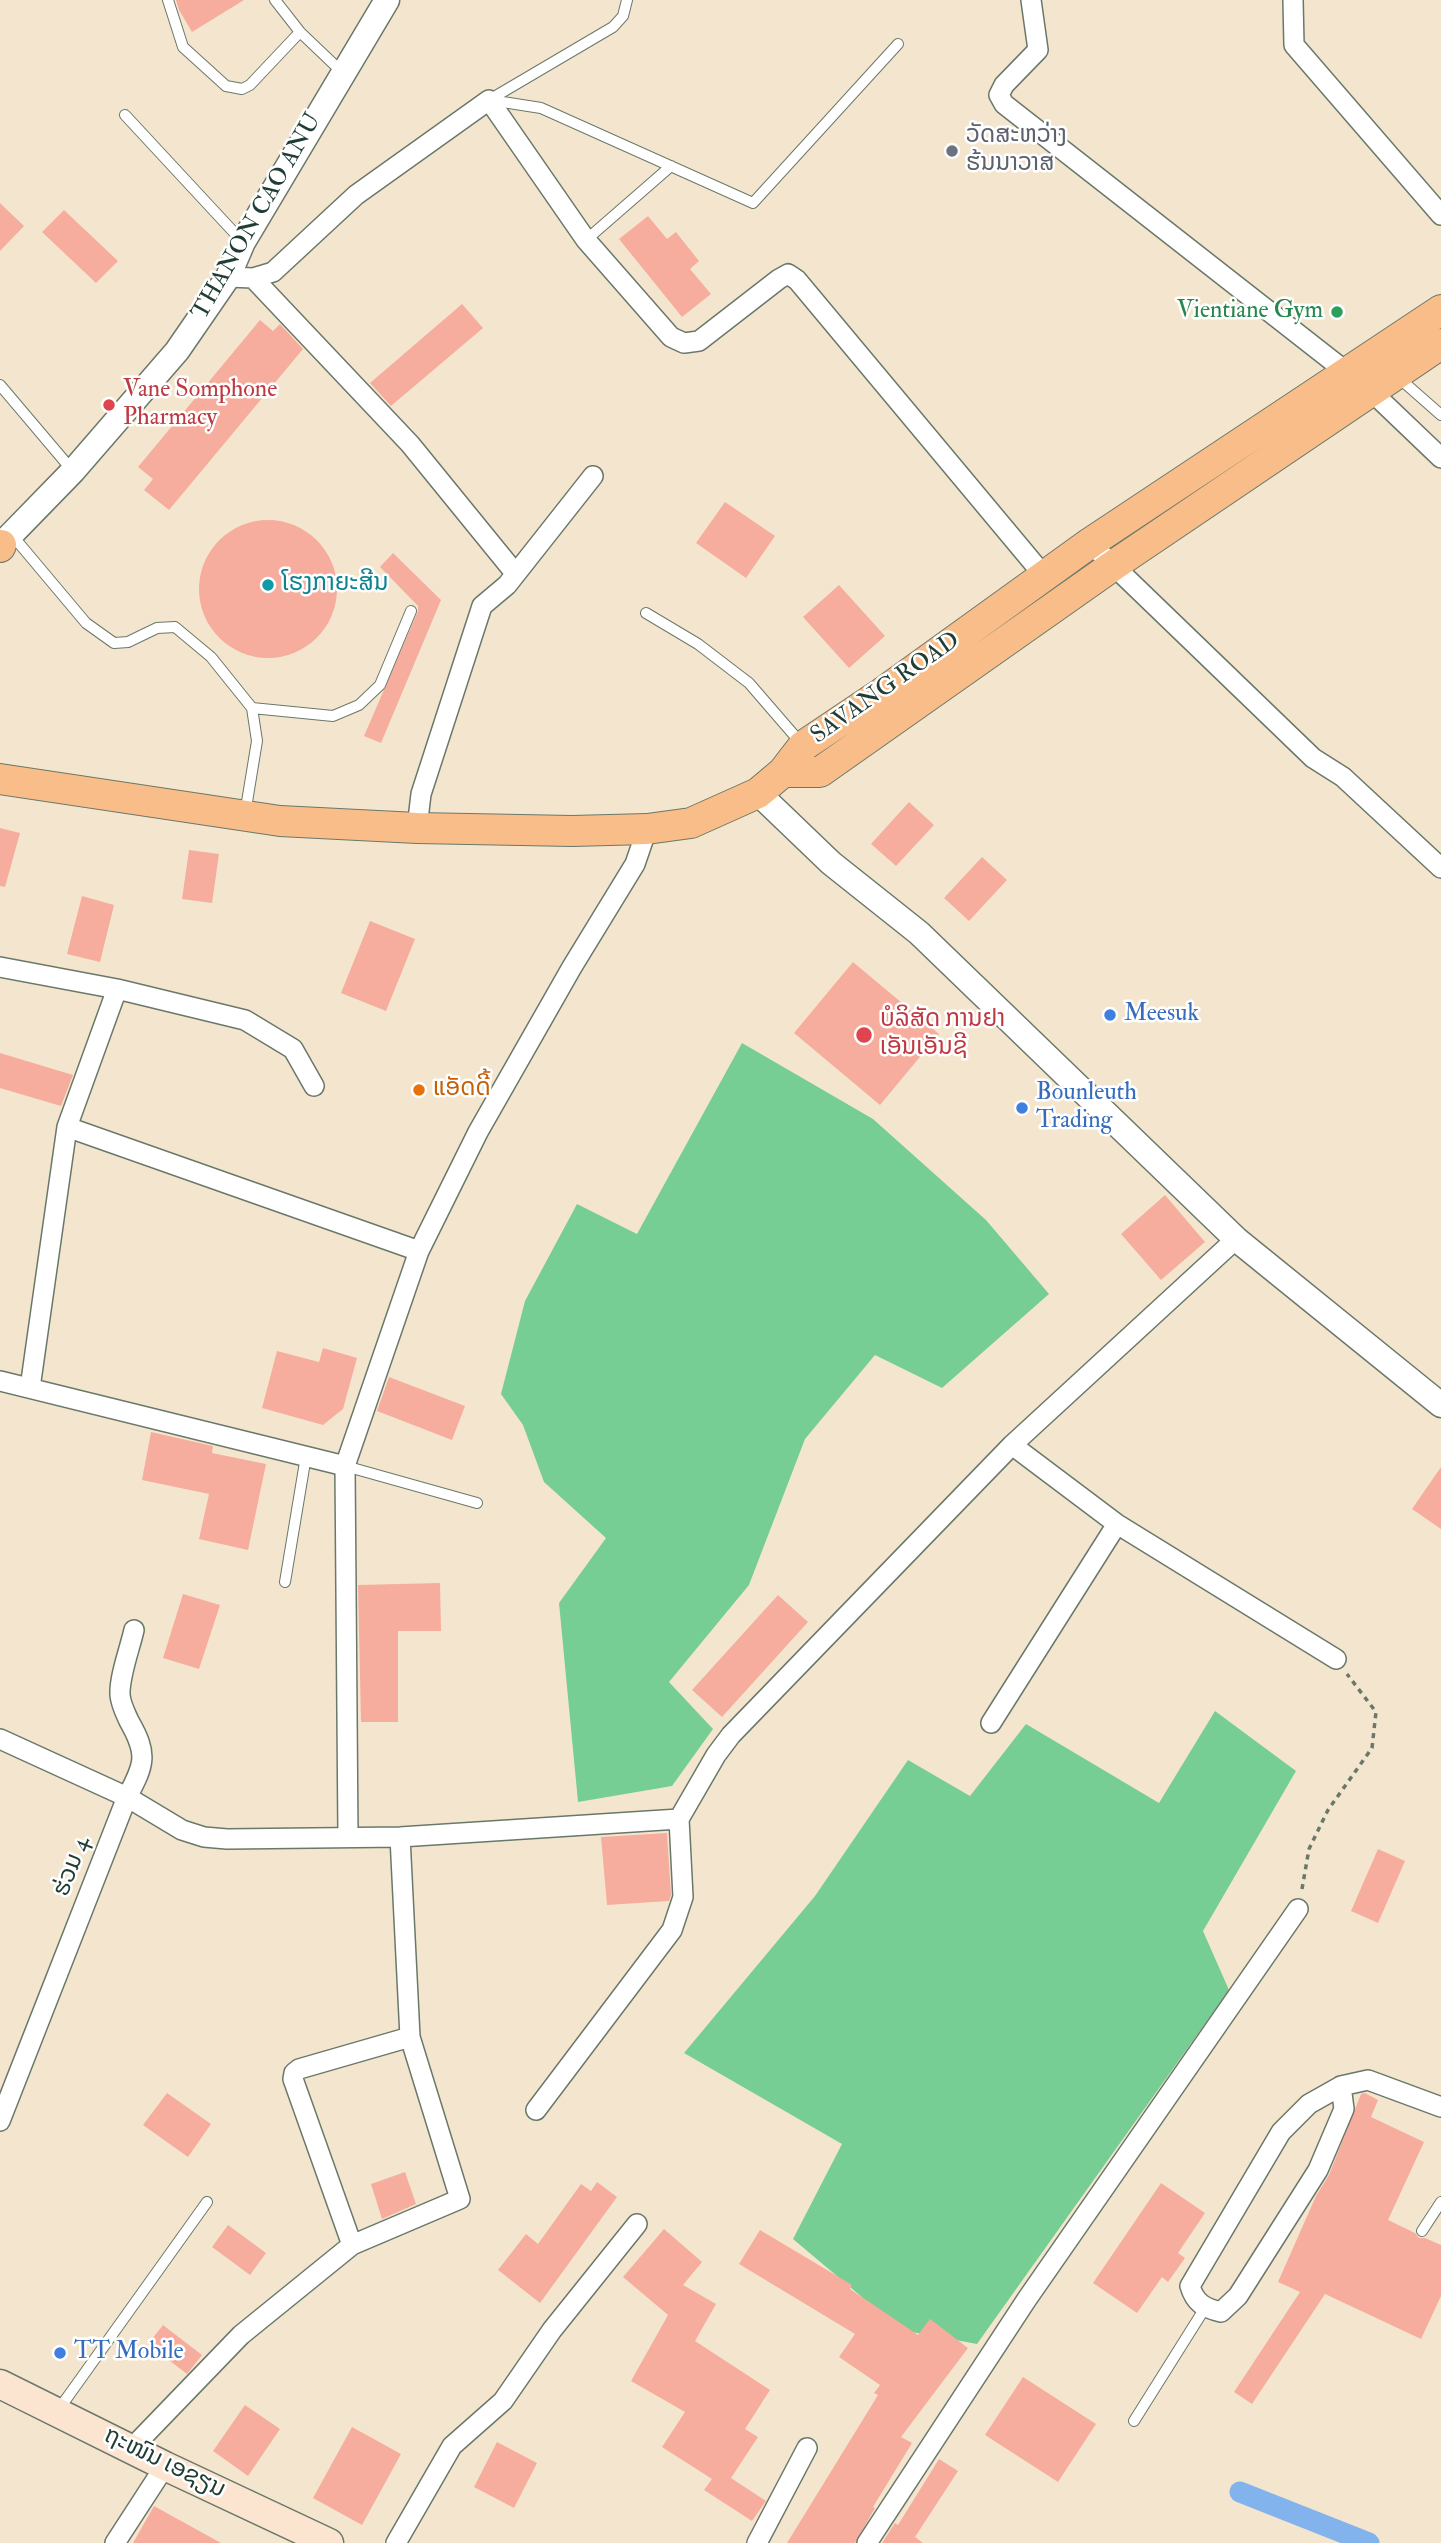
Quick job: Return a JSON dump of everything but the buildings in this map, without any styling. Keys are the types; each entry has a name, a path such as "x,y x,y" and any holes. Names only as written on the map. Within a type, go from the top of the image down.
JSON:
{"main road":[{"name":"SAVANG ROAD","path":"783,772 803,746 882,693 1090,543 1441,310"},
{"name":"SAVANG ROAD","path":"783,772 820,772 1114,565 1441,344"},
{"path":"0,760 101,794"},
{"path":"0,779 280,821 417,828 572,831 647,829 691,824 758,793 783,772"},
{"name":"ຖະໜົນ ເອຊຽນ","path":"0,2384 329,2543"}],"street":[{"name":"THANON CAO ANU","path":"3,543 73,471 177,351 228,278 243,242 387,0"},
{"path":"1031,0 1038,50 1004,85 999,95 1004,104 1372,392 1441,458"},
{"path":"1293,0 1294,45 1441,215"},
{"path":"228,278 253,278 273,272 356,195 489,100 586,240 671,337 684,343 699,341 779,279 788,274 797,280 1045,577"},
{"path":"253,278 410,444 516,573"},
{"path":"417,828 421,794 482,606 507,584 593,476"},
{"path":"1090,543 1313,758 1343,777 1441,868"},
{"path":"758,793 831,863 919,933 1236,1238 1441,1405"},
{"path":"348,1836 345,1466 419,1251 478,1132 572,967 635,864 647,829"},
{"path":"0,967 117,989 246,1020 293,1049 314,1086"},
{"path":"30,1388 67,1127 117,989"},
{"path":"67,1127 419,1251"},
{"path":"536,2110 672,1930 683,1897 679,1819 716,1755 731,1735 1012,1445 1236,1238"},
{"path":"0,1381 345,1466"},
{"path":"1012,1445 1117,1524 1336,1659"},
{"path":"990,1723 1117,1524"},
{"name":"ຮ່ວມ 4","path":"0,2121 127,1797 141,1772 144,1754 138,1736 122,1707 120,1692 134,1630"},
{"path":"0,1739 127,1797 182,1830 204,1837 400,1837 679,1819"},
{"path":"131,2449 240,2335 352,2245 460,2199 410,2037 400,1837"},
{"path":"867,2543 1027,2299 1298,1909"},
{"path":"352,2245 293,2079 294,2073 299,2069 410,2037"},
{"path":"1341,2086 1344,2109 1318,2170 1238,2296 1221,2312 1205,2308 1193,2297 1190,2286 1281,2132 1309,2104 1341,2086 1368,2080 1441,2107"},
{"path":"396,2543 452,2446 503,2402 552,2330 637,2224"},
{"path":"757,2543 807,2448"},
{"path":"115,2543 165,2466"}],"lane":[{"path":"168,0 183,47 226,86 235,88 250,85 300,32"},
{"path":"275,0 300,32 343,73"},
{"path":"489,100 613,27 623,16 627,0"},
{"path":"489,100 541,108 752,203 898,44"},
{"path":"125,115 243,242"},
{"path":"586,240 671,166"},
{"path":"1396,375 1441,415"},
{"path":"0,385 73,471"},
{"path":"3,543 86,623 114,643 128,642 157,628 175,627 211,657 252,708 257,741 245,816"},
{"path":"252,708 333,716 359,705 380,685 411,611"},
{"path":"646,613 698,644 749,683 803,746"},
{"path":"285,1582 306,1456"},
{"path":"345,1466 477,1503"},
{"path":"57,2411 207,2202"},
{"path":"1422,2231 1441,2202"},
{"path":"1134,2421 1205,2308"}],"path":[{"path":"1298,1909 1308,1849 1328,1810 1372,1748 1376,1712 1336,1659"}],"green space":[{"path":"742,1043 873,1119 986,1220 1049,1294 942,1388 875,1355 805,1439 749,1585 669,1682 713,1729 672,1786 578,1802 559,1603 606,1538 544,1482 523,1425 501,1394 525,1301 577,1204 637,1234"},
{"path":"1215,1711 1296,1771 1203,1931 1229,1990 977,2344 901,2330 793,2239 842,2144 684,2053 815,1896 908,1760 970,1796 1026,1724 1159,1803"}],"waterway":[{"path":"1240,2492 1369,2543"}],"place":[{"name":"ວັດສະຫວ່າງ ຮ້ນນາວາສ","path":"952,151"},
{"name":"Vientiane Gym","path":"1337,312"},
{"name":"Vane Somphone Pharmacy","path":"109,405"},
{"name":"ໂຮງກາຍະສີນ","path":"268,585"},
{"name":"Meesuk","path":"1110,1015"},
{"name":"ບໍລິສັດ ການຢາ ເອັນເອັນຊີ","path":"864,1035"},
{"name":"ແອັດດີ້","path":"419,1090"},
{"name":"Bounleuth Trading","path":"1022,1108"},
{"name":"TT Mobile","path":"60,2353"}]}
